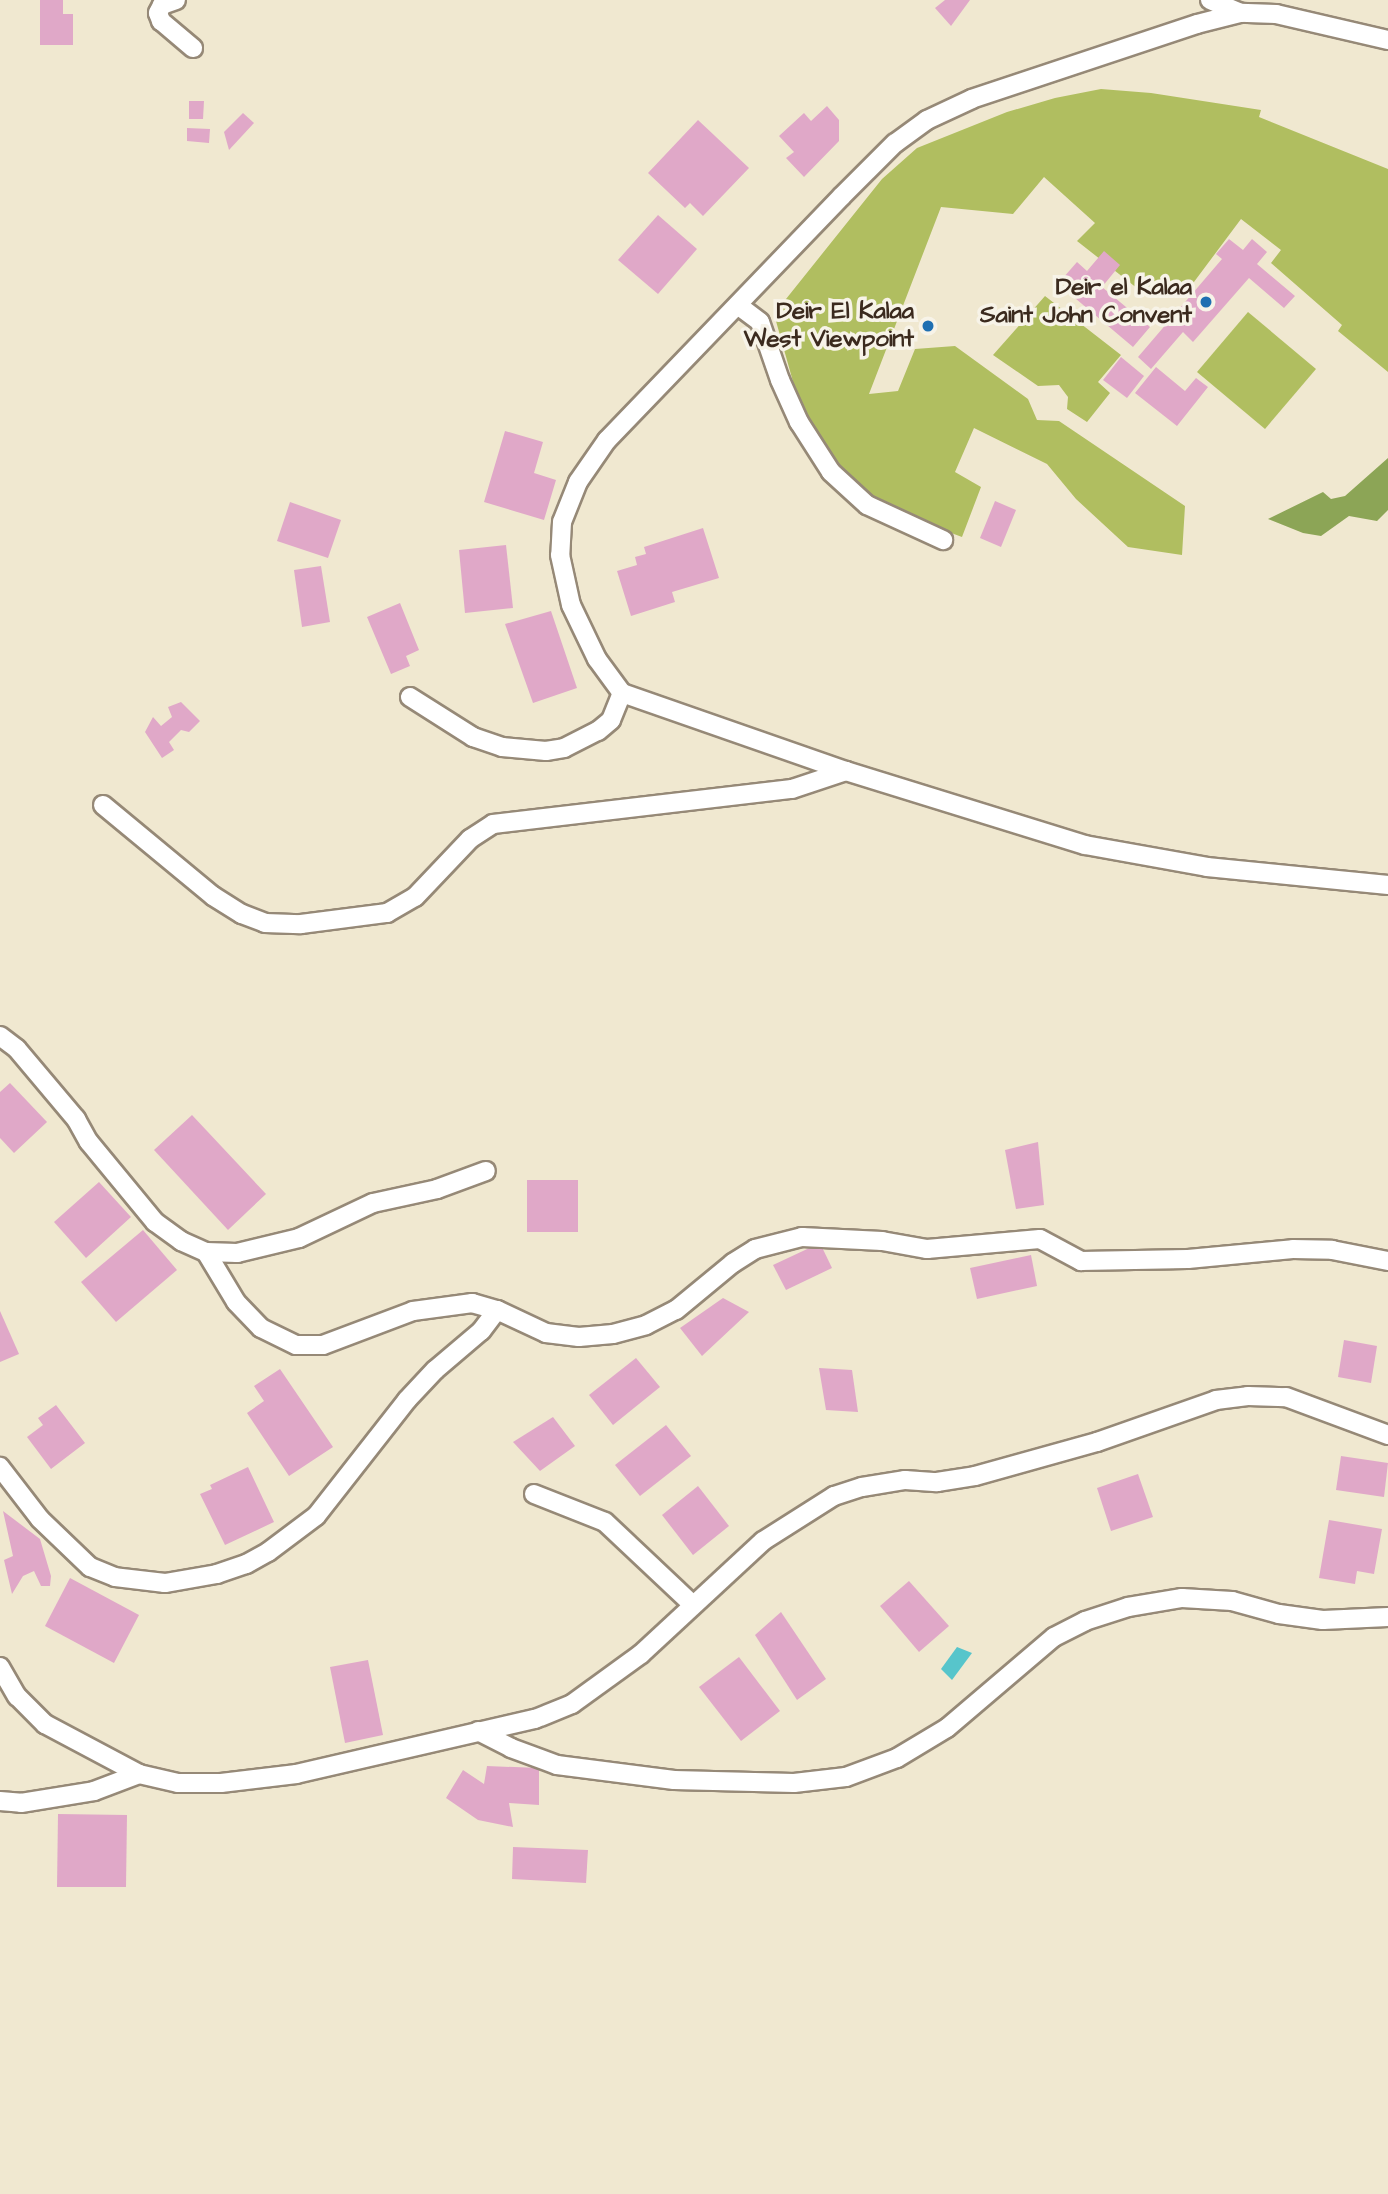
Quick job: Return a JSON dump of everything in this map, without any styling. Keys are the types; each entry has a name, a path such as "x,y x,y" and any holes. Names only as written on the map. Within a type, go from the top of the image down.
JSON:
{"street":[{"path":"176,0 162,5 158,13 161,21 193,48"},
{"path":"1210,0 1240,13"},
{"path":"1388,40 1276,14 1240,13 1197,23 972,99 928,120 877,161 738,306 665,376 607,440 578,482 562,522 560,555 571,606 597,659 622,693 846,771 1085,845 1207,867 1388,885"},
{"path":"738,306 760,322 780,380 799,422 831,472 866,505 943,540"},
{"path":"410,697 473,737 502,747 546,751 564,748 598,731 611,720 622,693"},
{"path":"103,805 213,896 242,914 265,923 301,924 387,913 415,897 455,853 493,824 792,789 846,771"},
{"path":"0,1036 17,1049 59,1099 89,1142 155,1222 181,1241 206,1252 237,1253 299,1238 373,1203 438,1189 486,1171"},
{"path":"206,1252 236,1302 261,1328 296,1345 323,1345 413,1311 472,1303 497,1310 546,1333 579,1337 613,1334 646,1325 676,1310 733,1263 755,1249 802,1237 882,1241 927,1249 1040,1239 1081,1261 1188,1259 1293,1250 1332,1251 1388,1261"},
{"path":"0,1466 40,1519 90,1567 115,1577 165,1583 217,1574 246,1564 268,1552 316,1516 407,1400 435,1370 481,1331 497,1310"},
{"path":"0,1667 17,1696 45,1724 139,1774 178,1783 221,1783 296,1774 535,1719 572,1704 641,1654 763,1541 834,1496 905,1480 937,1482 1024,1464 1216,1400 1286,1397 1388,1435"},
{"path":"534,1494 605,1522 692,1604"},
{"path":"478,1731 557,1765 674,1780 794,1783 846,1777 897,1758 947,1728 1054,1637 1084,1621 1128,1607 1182,1598 1232,1601 1279,1614 1324,1620 1388,1617"},
{"path":"0,1801 21,1804 83,1793 139,1774"}],"green space":[{"path":"1101,89 1151,93 1261,110 1259,117 1388,169 1388,372 1338,331 1342,325 1271,263 1281,250 1241,219 1182,298 1164,284 1147,296 1077,241 1095,223 1044,177 1013,214 941,207 869,394 898,391 915,349 955,346 1028,399 1037,420 1059,421 1185,506 1182,555 1128,547 1076,499 1047,464 974,428 955,472 981,487 962,537 879,506 844,479 799,403 774,314 882,179 917,148 1007,112 1055,98"},
{"path":"1045,296 1121,355 1098,382 1110,393 1087,422 1067,409 1068,397 1059,385 1038,386 993,355"},
{"path":"1248,312 1316,369 1265,429 1197,372"},
{"path":"1388,458 1388,510 1377,521 1349,516 1321,536 1303,533 1268,519 1323,492 1331,499 1345,496"}],"water":[{"path":"957,1647 972,1653 952,1680 941,1669"}],"building":[{"path":"40,0 63,0 63,14 73,14 73,45 40,45"},
{"path":"945,0 970,0 951,26 935,8"},
{"path":"189,101 204,101 203,119 189,119"},
{"path":"827,106 839,120 839,141 804,177 786,158 794,152 779,136 804,113 811,121"},
{"path":"243,113 254,123 229,150 224,132"},
{"path":"698,120 749,168 703,216 690,203 685,208 648,173"},
{"path":"187,128 210,129 209,143 187,141"},
{"path":"658,215 697,249 658,294 618,260"},
{"name":"Deir el Kalaa Saint John Convent","path":"1229,239 1243,250 1252,239 1267,252 1257,264 1295,296 1284,308 1249,278 1193,342 1183,332 1151,369 1138,357 1222,259 1216,254"},
{"path":"1104,251 1120,265 1102,287 1150,327 1133,347 1069,293 1074,287 1063,278 1077,262 1087,271"},
{"path":"1121,357 1144,376 1127,398 1103,380"},
{"path":"1156,367 1185,391 1196,378 1208,387 1177,426 1135,393"},
{"path":"505,431 543,442 534,473 556,480 544,520 484,502"},
{"path":"995,501 1016,510 1001,547 980,538"},
{"path":"290,502 341,520 328,558 277,541"},
{"path":"703,528 719,578 672,592 675,602 631,616 617,571 637,565 635,557 646,554 644,547"},
{"path":"506,545 513,608 465,613 459,550"},
{"path":"321,566 330,622 302,627 294,570"},
{"path":"400,603 419,650 406,656 410,666 391,674 367,617"},
{"path":"551,611 577,688 533,703 505,624"},
{"path":"181,702 200,721 189,732 181,730 169,742 174,750 162,758 145,732 153,717 161,726 172,717 168,707"},
{"path":"10,1083 47,1122 14,1153 0,1138 0,1092"},
{"path":"192,1115 266,1194 228,1230 154,1150"},
{"path":"1038,1142 1044,1205 1016,1209 1005,1150"},
{"path":"527,1180 578,1180 578,1232 527,1232"},
{"path":"99,1182 131,1217 86,1258 54,1222"},
{"path":"143,1230 177,1270 116,1322 81,1282"},
{"path":"820,1243 832,1268 786,1290 773,1265"},
{"path":"1031,1255 1037,1286 977,1299 970,1268"},
{"path":"723,1298 749,1312 702,1356 680,1328"},
{"path":"0,1311 19,1354 0,1362"},
{"path":"1344,1340 1377,1346 1371,1383 1338,1377"},
{"path":"636,1358 660,1387 613,1425 589,1395"},
{"path":"819,1368 852,1370 858,1412 826,1410"},
{"path":"280,1369 333,1447 289,1476 247,1413 264,1401 254,1386"},
{"path":"56,1405 85,1443 51,1469 27,1437 43,1425 38,1418"},
{"path":"553,1417 575,1446 540,1471 513,1442"},
{"path":"666,1425 691,1456 640,1496 615,1465"},
{"path":"1341,1456 1388,1463 1384,1497 1336,1490"},
{"path":"248,1467 274,1522 225,1545 200,1494 212,1489 210,1485"},
{"path":"1138,1474 1153,1517 1111,1531 1097,1488"},
{"path":"698,1486 729,1526 693,1555 662,1515"},
{"path":"3,1511 40,1539 51,1576 50,1586 41,1586 34,1571 23,1576 12,1594 4,1560 13,1556"},
{"path":"1329,1520 1382,1529 1374,1574 1357,1571 1355,1584 1319,1578"},
{"path":"70,1578 139,1615 114,1663 45,1626"},
{"path":"909,1581 949,1626 919,1652 880,1606"},
{"path":"781,1612 826,1679 797,1700 755,1635"},
{"path":"739,1657 780,1711 741,1741 699,1687"},
{"path":"368,1660 383,1735 345,1743 330,1667"},
{"path":"487,1766 539,1768 539,1805 509,1803 513,1827 478,1820 446,1798 463,1770 484,1784"},
{"path":"58,1814 127,1815 126,1887 57,1887"},
{"path":"513,1847 588,1850 586,1883 512,1879"}],"place":[{"name":"Deir el Kalaa Saint John Convent","path":"1206,302"},
{"name":"Deir El Kalaa West Viewpoint","path":"928,326"}]}
